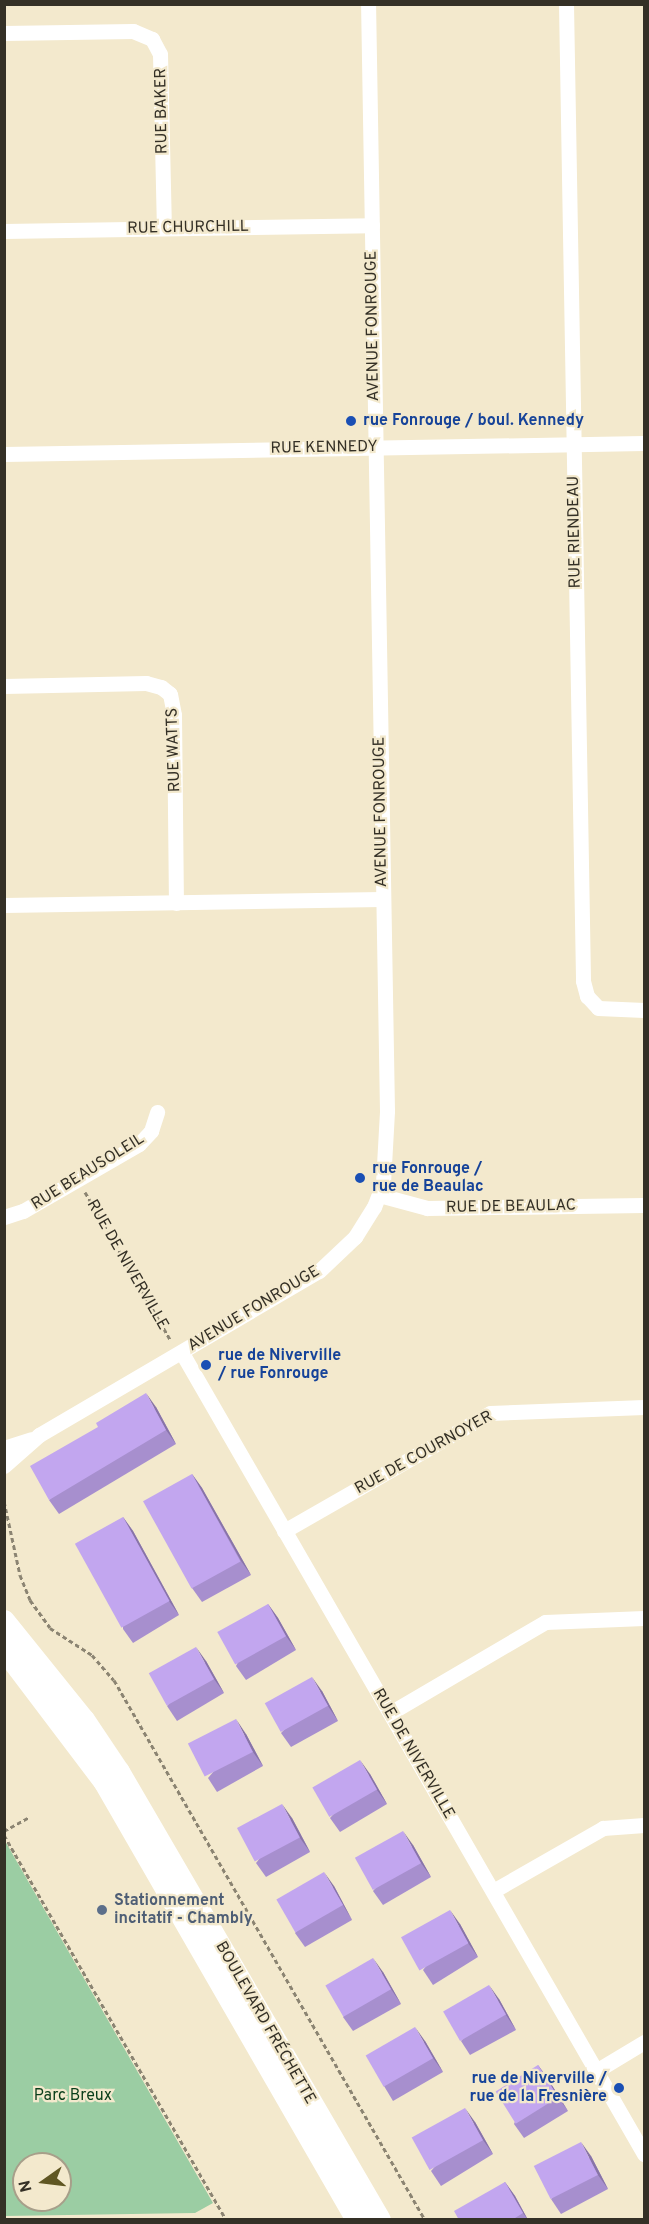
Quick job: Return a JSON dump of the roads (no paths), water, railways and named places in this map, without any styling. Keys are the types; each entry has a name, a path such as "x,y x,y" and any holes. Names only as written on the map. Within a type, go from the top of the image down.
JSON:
{"main road":[{"name":"BOULEVARD FRÉCHETTE","path":"4,1621 84,1720 119,1772 380,2220"},
{"name":"BOULEVARD FRÉCHETTE","path":"4,1649 104,1781 357,2220"}],"street":[{"name":"AVENUE FONROUGE","path":"39,1435 182,1353 331,1262 355,1237 379,1195 387,1131 368,4"},
{"name":"RUE RIENDEAU","path":"566,4 583,981 587,996 598,1008 645,1010"},
{"name":"RUE BAKER","path":"4,33 133,31 152,39 160,54 164,228"},
{"name":"RUE CHURCHILL","path":"4,231 372,225"},
{"name":"RUE KENNEDY","path":"4,454 645,443"},
{"name":"RUE WATTS","path":"4,686 146,683 161,687 170,694 174,715 176,903"},
{"path":"4,905 382,899"},
{"name":"RUE BEAUSOLEIL","path":"4,1217 33,1206 139,1144 151,1131 158,1112"},
{"name":"RUE DE BEAULAC","path":"379,1195 427,1208 645,1205"},
{"name":"RUE DE NIVERVILLE","path":"182,1353 645,2154"},
{"name":"RUE DE COURNOYER","path":"284,1531 490,1413 645,1407"},
{"path":"4,1448 39,1435"},
{"path":"4,1466 39,1435"},
{"path":"390,1713 545,1622 645,1618"},
{"path":"493,1891 603,1828 645,1825"},
{"path":"596,2071 645,2042"}],"place":[{"name":"rue Fonrouge / boul. Kennedy","path":"351,421"},
{"name":"rue Fonrouge / rue de Beaulac","path":"360,1178"},
{"name":"rue de Niverville / rue Fonrouge","path":"206,1365"},
{"name":"Stationnement incitatif - Chambly","path":"102,1910"},
{"name":"rue de Niverville / rue de la Fresnière","path":"619,2088"}],"park label":[{"name":"Parc Breux","path":"73,2096"}]}
